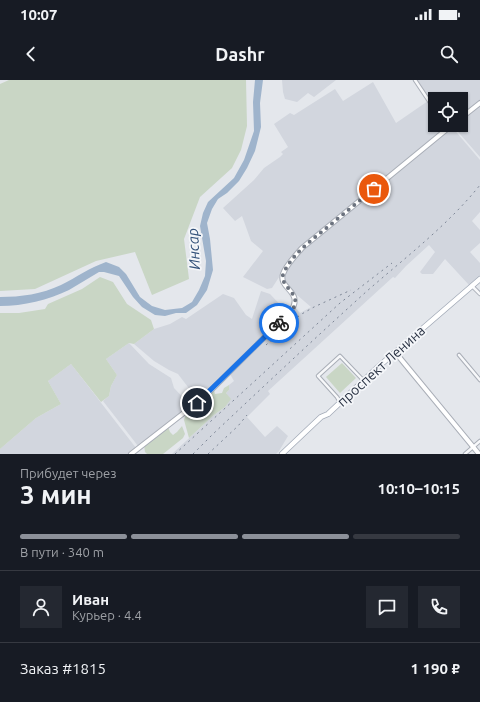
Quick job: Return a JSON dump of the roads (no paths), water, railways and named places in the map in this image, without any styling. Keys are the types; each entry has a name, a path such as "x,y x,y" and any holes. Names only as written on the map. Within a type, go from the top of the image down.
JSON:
{"main road":[{"name":"проспект Ленина","path":"282,454 321,417 328,414 378,367 480,279"}],"street":[{"path":"415,80 428,100"},
{"path":"468,112 480,103"},
{"path":"131,454 203,398 288,314 294,306 295,298 293,293 283,282 283,273 302,248 440,132"},
{"path":"472,286 480,294"},
{"path":"395,352 479,454"},
{"path":"459,355 480,380"},
{"path":"340,402 337,396 318,376 340,356 364,381"},
{"path":"465,454 480,441"}],"water":[{"path":"255,80 263,80 260,103 261,127 255,151 239,181 227,193 218,199 212,209 207,223 213,270 207,290 197,305 186,313 176,313 165,316 155,315 142,307 133,297 119,276 99,272 69,290 53,297 27,304 0,306 0,297 24,296 46,291 106,262 119,267 126,274 140,297 152,306 165,310 182,308 192,302 205,276 206,261 200,226 203,213 208,202 234,178 244,160 254,131 253,102"}],"railway":[{"path":"193,454 328,326 454,214 480,185"},
{"path":"175,454 340,303 392,263"},
{"path":"266,345 300,315 351,290"},
{"path":"208,454 238,426 247,415"}],"water label":[{"name":"Инсар","path":"194,249"}]}
